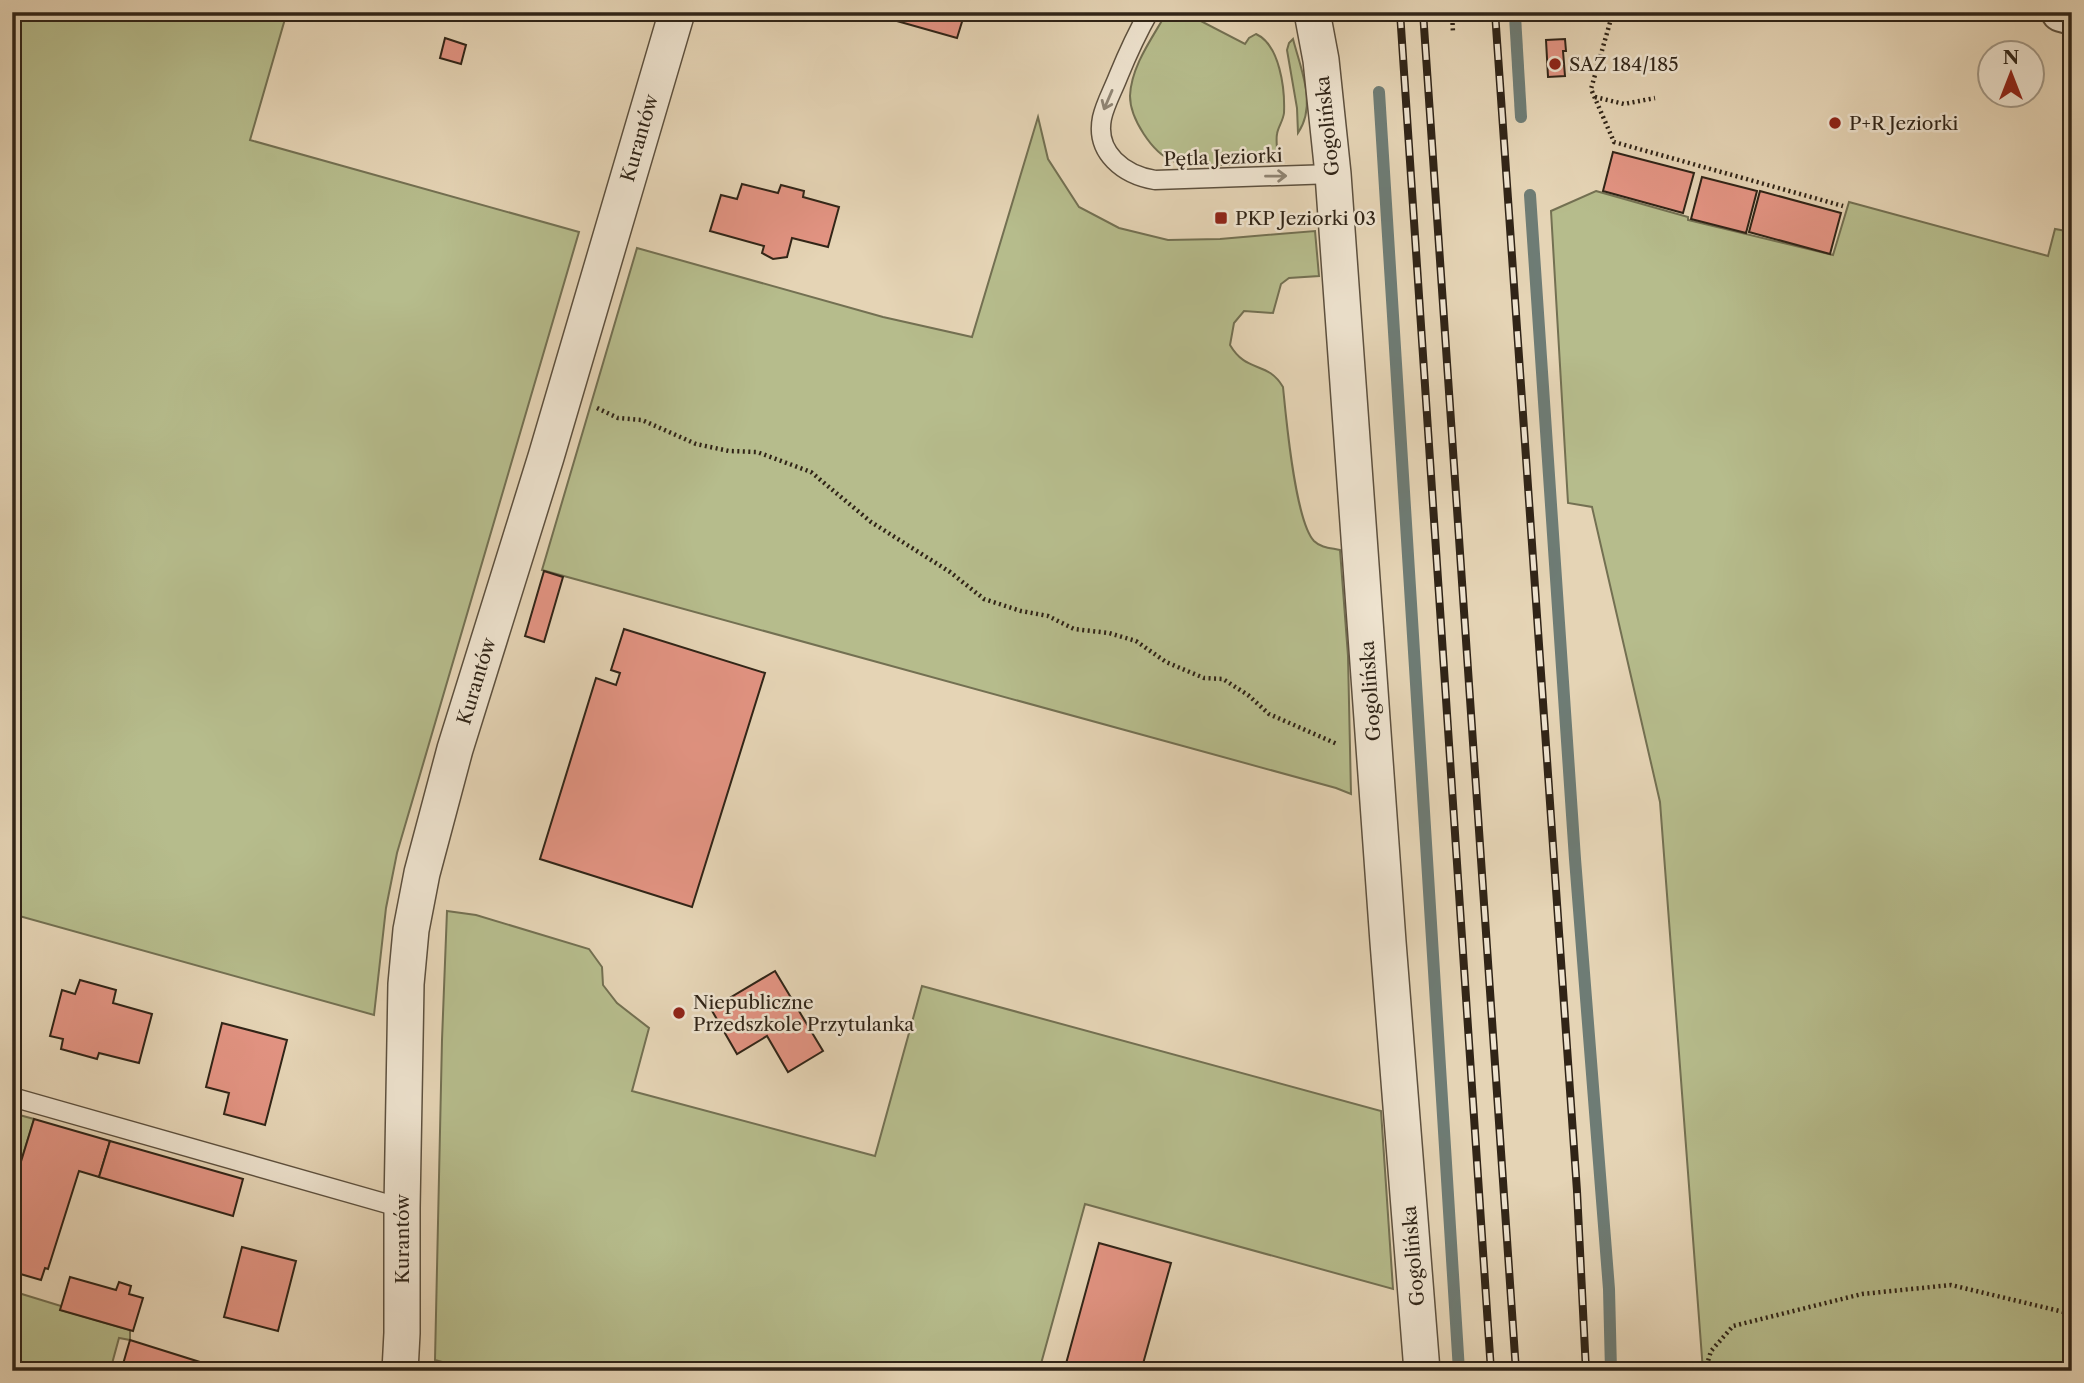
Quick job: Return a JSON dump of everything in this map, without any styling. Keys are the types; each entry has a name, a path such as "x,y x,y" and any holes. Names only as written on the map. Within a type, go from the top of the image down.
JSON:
{"street":[{"name":"Kurantów","path":"400,1371 406,984 411,930 422,873 455,749 562,405 677,12"},
{"name":"Gogolińska","path":"1312,12 1321,60 1333,174 1422,1371"},
{"path":"2062,12 2072,15"}],"lane":[{"name":"Pętla Jeziorki","path":"1149,12 1134,37 1102,114 1101,136 1105,148 1119,165 1139,177 1155,180 1333,174"},
{"path":"12,1097 402,1208"}],"path":[{"path":"1452,12 1453,33"},
{"path":"1614,12 1591,89 1614,142 1843,206"},
{"path":"1594,97 1624,104 1655,98"},
{"path":"562,405 593,407 618,418 642,421 696,444 729,451 757,452 811,472 871,522 950,572 984,598 1021,611 1048,616 1074,629 1109,633 1136,641 1166,662 1204,678 1223,679 1269,713 1375,761"},
{"path":"1705,1371 1711,1351 1733,1326 1861,1294 1951,1285 2072,1314"}],"green space":[{"path":"12,12 287,12 250,140 579,232 397,853 386,908 374,1015 12,914"},
{"path":"1167,12 1192,12 1191,16 1245,44 1256,34 1271,48 1282,80 1284,113 1277,134 1277,151 1268,159 1233,165 1181,163 1165,157 1150,143 1138,124 1131,105 1131,85 1144,52"},
{"path":"1293,39 1307,99 1304,122 1298,133 1297,108 1287,50"},
{"path":"1038,117 1048,159 1079,207 1119,228 1168,240 1220,239 1315,231 1319,276 1289,278 1281,284 1273,313 1244,311 1234,323 1230,345 1243,360 1270,373 1283,387 1292,468 1307,530 1317,543 1340,550 1348,656 1351,794 542,570 637,248 883,317 972,337"},
{"path":"1596,191 1688,217 1688,220 1833,255 1849,202 2048,256 2055,229 2072,232 2072,1371 1703,1371 1660,802 1592,507 1568,503 1551,211"},
{"path":"447,911 476,915 589,949 602,967 603,985 617,1003 649,1028 632,1091 875,1156 922,986 1381,1111 1393,1289 1085,1204 1039,1371 475,1371 435,1360"},
{"path":"12,1113 34,1119 12,1191"},
{"path":"12,1291 61,1306 61,1310 130,1330 130,1340 119,1338 110,1371 12,1371"}],"building":[{"path":"865,12 965,12 957,38"},
{"path":"445,38 466,45 461,64 440,58"},
{"name":"SAZ 184/185","path":"1565,39 1565,76 1548,77 1546,40"},
{"path":"1613,152 1694,173 1683,213 1603,191"},
{"path":"1702,177 1757,191 1746,233 1691,219"},
{"path":"742,184 778,193 781,185 804,191 803,197 839,207 828,247 792,238 787,257 773,259 762,253 764,246 710,231 721,195 737,199"},
{"path":"1760,191 1841,213 1830,254 1749,232"},
{"path":"544,571 563,577 544,642 525,636"},
{"path":"624,629 765,673 692,907 540,859 596,678 616,685 620,673 611,670"},
{"path":"775,971 823,1051 788,1072 767,1036 737,1054 711,1009"},
{"path":"80,980 116,990 113,1003 152,1014 139,1063 99,1053 97,1059 61,1049 63,1039 50,1036 62,990 75,994"},
{"path":"222,1023 287,1040 265,1125 224,1114 229,1093 206,1087"},
{"path":"34,1119 110,1141 99,1177 79,1171 48,1269 45,1268 41,1280 17,1273 20,1262 12,1259 12,1191"},
{"path":"110,1141 243,1179 233,1216 99,1177"},
{"path":"1099,1243 1171,1263 1141,1371 1064,1371"},
{"path":"242,1247 296,1261 278,1331 224,1317"},
{"path":"70,1277 116,1290 119,1282 131,1286 129,1294 143,1298 133,1331 60,1310"},
{"path":"130,1340 203,1363 200,1371 121,1371"}],"waterway":[{"path":"1515,16 1521,117"},
{"path":"1379,92 1459,1371"},
{"path":"1530,195 1575,859 1609,1289 1611,1371"}],"railway":[{"path":"1400,12 1491,1371"},
{"path":"1423,12 1516,1371"},
{"path":"1495,12 1577,1191 1586,1371"}],"place":[{"name":"SAZ 184/185","path":"1555,64"},
{"name":"P+R Jeziorki","path":"1835,123"},
{"name":"PKP Jeziorki 03","path":"1221,218"},
{"name":"Niepubliczne Przedszkole Przytulanka","path":"679,1013"}]}
